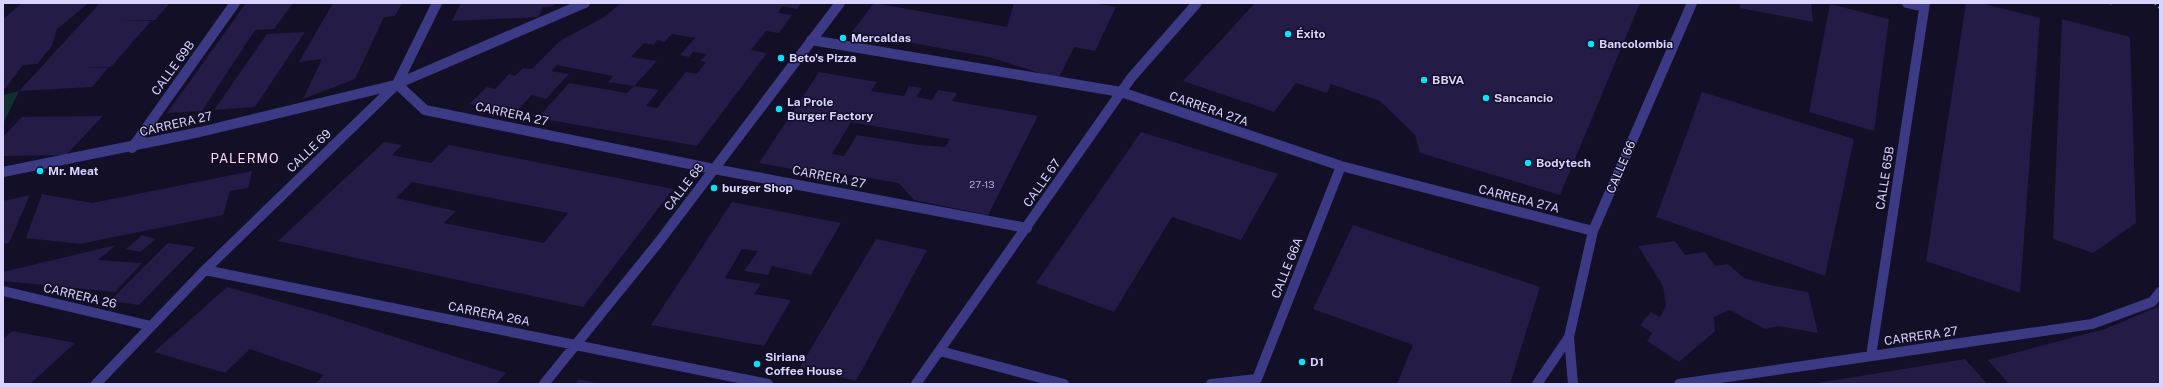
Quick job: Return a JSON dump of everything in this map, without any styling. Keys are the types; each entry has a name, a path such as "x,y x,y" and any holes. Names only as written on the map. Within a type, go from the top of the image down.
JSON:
{"street":[{"name":"CALLE 69B","path":"132,148 235,3"},
{"path":"397,84 437,3"},
{"name":"CALLE 69","path":"96,384 205,270 397,84 585,3"},
{"name":"CALLE 68","path":"544,384 577,345 714,169 840,3"},
{"name":"CALLE 67","path":"916,384 1143,62 1197,3"},
{"name":"CALLE 66","path":"1573,384 1569,337 1593,231 1692,3"},
{"path":"1906,3 1925,5"},
{"name":"CALLE 65B","path":"1871,356 1925,5"},
{"name":"CARRERA 27A","path":"811,40 1122,92 1341,166 1593,231"},
{"name":"CARRERA 27","path":"3,172 132,148 311,107 397,84 425,110 714,169 1027,228"},
{"name":"CALLE 66A","path":"1211,384 1257,379 1341,166"},
{"name":"CARRERA 26A","path":"205,270 768,384"},
{"name":"CARRERA 26","path":"3,291 151,326"},
{"name":"CARRERA 27","path":"1679,384 2092,324 2152,302 2160,292"},
{"name":"CALLE 66","path":"1537,384 1569,337"},
{"path":"940,350 1064,384"}],"path":[{"path":"2155,3 2160,8"}],"green space":[{"path":"19,91 3,124 3,95"}],"building":[{"path":"22,3 89,3 57,29 52,46 37,64 23,65 3,91 3,19"},
{"path":"100,3 170,3 155,20 121,21 151,21 111,67 87,68 108,68 92,87 19,91"},
{"path":"246,3 293,3 274,29 255,30 202,111 167,113"},
{"path":"333,3 402,3 395,16 384,17 355,79 303,99 322,59 299,62"},
{"path":"461,3 555,3 554,6 543,7 538,17 452,21"},
{"path":"621,3 801,3 797,9 782,6 778,13 792,15 779,33 766,31 751,50 767,53 697,146 538,118 569,83 627,93 634,86 608,82 613,76 557,65 551,71 569,74 546,99 532,95 515,113 469,104 487,87 495,89 509,74 515,76 523,68 532,69 560,41 604,17","holes":["672,34 695,38 680,55 689,57 693,52 707,54 700,61 706,62 697,74 686,72 657,108 646,106 659,90 634,86 657,61 631,57 644,43 654,45 657,40 664,42"]},
{"path":"874,3 1007,27 1014,3 1093,3 1116,7 1095,51 1074,47 1058,79 989,57 852,32"},
{"name":"Sancancio","path":"1255,3 1640,3 1560,195 1420,153 1415,135 1380,101 1331,84 1327,93 1296,83 1274,112 1183,81"},
{"path":"1740,3 1811,3 1813,22 1740,8"},
{"path":"1966,3 1981,3 2040,18 2020,293 1926,261"},
{"path":"1830,4 1889,19 1874,131 1809,112"},
{"path":"2062,19 2130,37 2136,223 2093,253 2053,239"},
{"path":"305,32 255,107 214,110 267,34"},
{"path":"819,72 877,82 871,91 904,96 909,86 922,88 916,97 932,100 938,90 957,93 952,101 1038,116 988,215 914,200 899,183 821,170 819,174 759,163","holes":["851,122 950,139 945,147 919,145 857,135 844,156 832,154"]},
{"path":"1702,92 1854,139 1825,276 1656,217"},
{"path":"103,116 66,155 3,156 3,137 22,117"},
{"path":"1141,132 1278,174 1241,240 1172,217 1114,312 1036,283"},
{"path":"384,142 402,145 392,155 431,163 449,145 673,189 583,307 278,241","holes":["412,182 568,213 544,243 444,223 456,211 396,198"]},
{"path":"252,171 248,188 230,191 223,215 80,244 26,238 42,194 92,203"},
{"path":"30,195 9,243 3,244 3,201"},
{"path":"732,202 841,223 811,275 772,266 768,275 744,271 758,251 742,249 725,278 761,284 754,294 791,300 764,346 651,325"},
{"path":"1353,225 1540,287 1510,384 1397,384 1413,345 1313,309"},
{"path":"142,235 156,239 140,252 126,249"},
{"path":"876,239 927,250 856,381 800,367"},
{"path":"1675,241 1685,255 1705,252 1715,266 1728,264 1744,278 1770,285 1808,292 1818,333 1778,326 1765,329 1730,310 1714,317 1715,331 1679,362 1647,341 1652,333 1640,325 1651,312 1660,317 1666,306 1663,286 1638,246"},
{"path":"168,243 196,247 139,305 110,301"},
{"path":"116,245 98,260 142,263 115,292 3,281 3,272"},
{"path":"227,287 324,314 506,373 496,384 315,384 324,375 250,349 225,373 154,352"},
{"path":"2160,306 2160,384 2009,384 1988,360 2105,329"},
{"path":"12,331 75,343 30,384 3,384 3,339"},
{"path":"1965,359 1987,384 1817,384 1817,383"},
{"path":"579,379 595,383 595,384 575,384"}],"place":[{"name":"Éxito","path":"1288,34"},
{"name":"Mercaldas","path":"843,38"},
{"name":"Bancolombia","path":"1591,44"},
{"name":"Beto's Pizza","path":"781,58"},
{"name":"BBVA","path":"1424,80"},
{"name":"Sancancio","path":"1486,98"},
{"name":"La Prole Burger Factory","path":"779,109"},
{"name":"Bodytech","path":"1528,163"},
{"name":"Mr. Meat","path":"40,171"},
{"name":"burger Shop","path":"714,188"},
{"name":"D1","path":"1302,362"},
{"name":"Siriana Coffee House","path":"757,364"}],"district":[{"name":"PALERMO","path":"245,158"}]}
